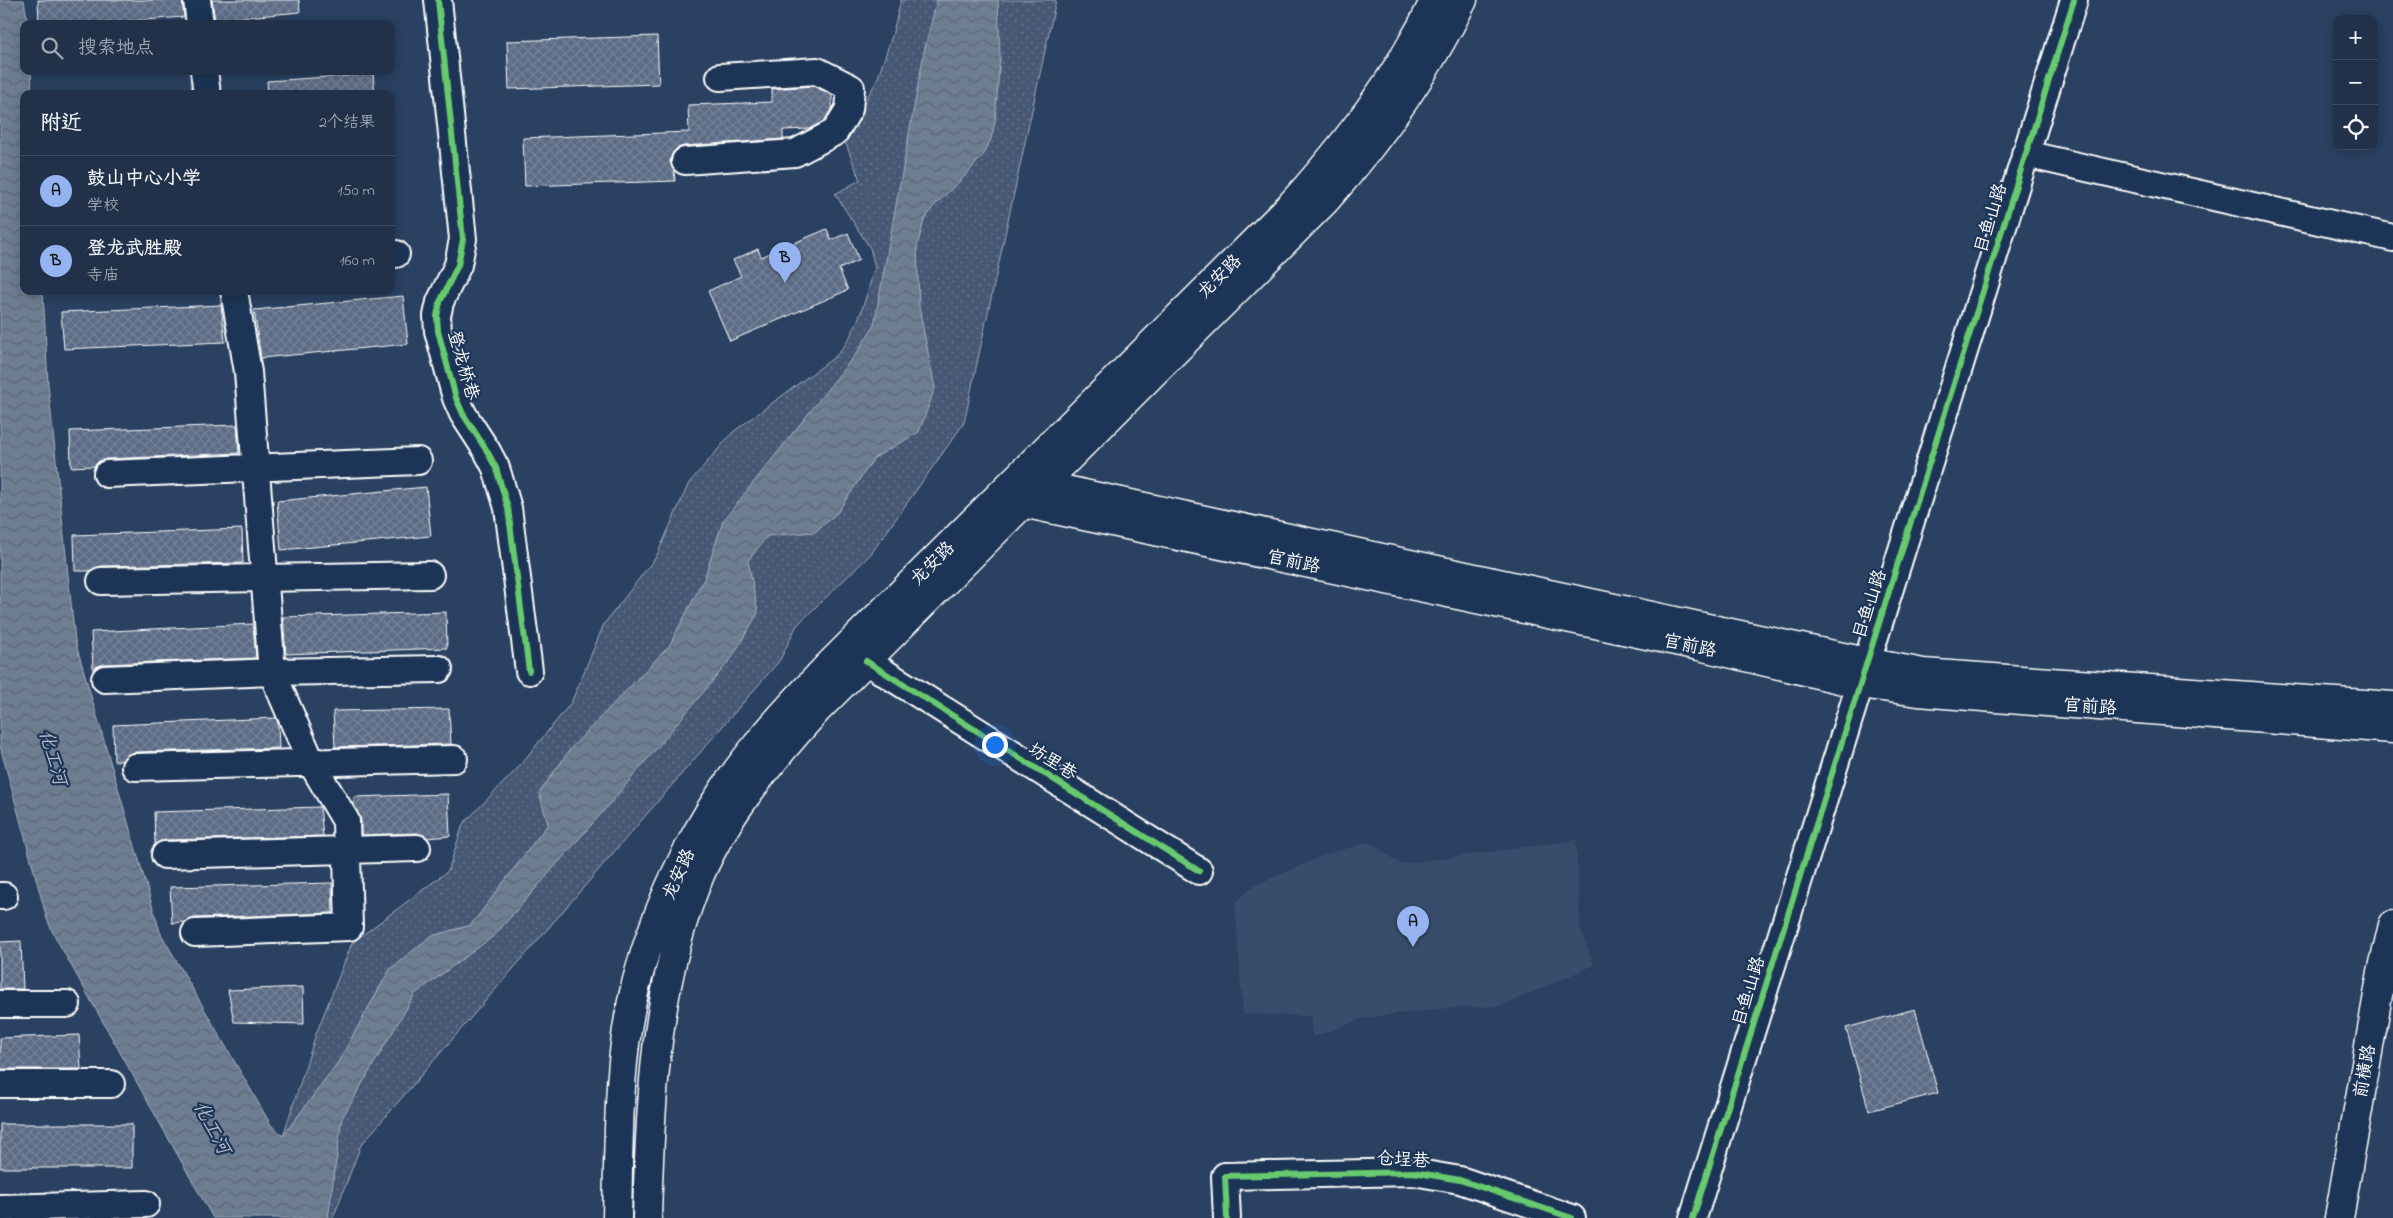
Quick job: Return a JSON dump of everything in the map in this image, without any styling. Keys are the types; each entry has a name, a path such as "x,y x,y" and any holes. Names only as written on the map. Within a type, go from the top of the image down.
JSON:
{"main road":[{"name":"龙安路","path":"647,1218 651,1104 657,1050 674,957 700,874 734,815 782,749 866,661 1019,491 1319,175 1370,111 1390,81 1435,0"},
{"name":"龙安路","path":"617,1218 623,1069 636,986 663,908 693,842 730,779 774,724 1326,200 1361,160 1408,96 1450,26 1463,0"},
{"name":"官前路","path":"1019,491 1699,646 1863,673 1918,692 2393,729"},
{"name":"官前路","path":"1863,673 1923,672 2393,706"},
{"name":"前横路","path":"2339,1218 2382,972 2393,925"}],"street":[{"path":"197,0 200,20"},
{"name":"登龙桥巷","path":"438,0 463,239 458,265 440,302 438,331 456,398 463,414 488,451 504,488 529,671"},
{"name":"目鱼山路","path":"1694,1218 2074,0"},
{"path":"685,161 794,152 835,132 849,109 851,88 817,71 720,76"},
{"path":"204,75 206,90"},
{"path":"2025,154 2393,238"},
{"path":"195,933 349,927 346,821 312,764 272,672 248,372 235,295"},
{"path":"107,474 418,461"},
{"path":"101,581 430,575"},
{"name":"坊里巷","path":"866,661 1199,871"},
{"path":"105,679 272,672 439,669"},
{"path":"135,768 312,764 454,758"},
{"path":"165,855 417,848"},
{"path":"0,1004 67,1004"},
{"path":"0,1084 110,1084"},
{"name":"仓埕巷","path":"1226,1218 1225,1176 1388,1172 1428,1174 1460,1180 1572,1218"},
{"path":"0,1208 146,1204"}],"shaded area":[{"path":"901,0 1056,0 964,423 870,555 797,625 780,660 361,1145 333,1218 319,1218 283,1136 316,1034 352,943 448,871 463,824 516,770 571,703 604,624 656,557 689,483 733,432 836,356 856,325 875,267 870,248 835,194 860,180 844,139 877,80 892,36"},
{"path":"1576,840 1580,928 1594,965 1501,1006 1448,1008 1364,1018 1313,1037 1310,1016 1243,1014 1235,903 1255,885 1327,854 1369,842 1401,864"}],"water":[{"name":"化工河","path":"0,0 24,0 27,20 20,20 20,75 31,75 32,90 20,90 20,295 43,295 48,384 75,641 160,932 271,1125 283,1136 338,1062 390,969 431,936 471,925 548,824 539,793 571,748 669,646 704,579 723,521 858,351 874,325 925,47 937,0 998,0 1000,57 995,122 991,139 984,154 964,177 933,207 924,221 917,246 919,307 935,388 919,432 874,458 837,513 815,532 767,536 748,561 758,613 731,659 620,792 495,935 415,994 342,1118 328,1218 213,1218 53,933 47,919 0,746"}],"building":[{"path":"38,0 182,0 184,17 145,20 39,20"},
{"path":"212,0 299,0 300,12 215,20"},
{"path":"657,36 659,84 509,89 507,41"},
{"path":"373,75 375,90 268,90 267,81"},
{"path":"814,86 832,95 832,108 824,121 809,129 783,130 783,139 677,148 672,154 670,162 674,171 675,181 525,186 523,138 689,132 688,105 772,102 772,89"},
{"path":"827,229 831,240 848,233 859,260 839,269 848,290 730,341 708,291 741,276 733,260 758,249 761,257"},
{"path":"403,296 408,344 261,358 254,310"},
{"path":"221,305 225,342 64,349 61,312"},
{"path":"237,425 239,453 106,459 99,461 94,466 71,467 70,431"},
{"path":"426,487 431,536 281,550 277,501"},
{"path":"242,529 243,563 101,566 91,571 75,571 74,535"},
{"path":"446,612 447,648 286,654 283,617"},
{"path":"253,624 256,658 104,664 93,668 91,632"},
{"path":"449,709 451,744 335,747 333,711"},
{"path":"276,718 279,748 135,752 127,755 122,761 114,761 113,725"},
{"path":"448,794 450,836 427,838 417,833 361,835 361,820 354,805 354,797"},
{"path":"320,807 323,836 165,840 155,845 154,812"},
{"path":"332,883 333,913 194,918 185,922 172,923 170,887"},
{"path":"21,941 23,989 0,989 0,942"},
{"path":"303,987 304,1024 234,1022 228,990"},
{"path":"1915,1009 1938,1093 1869,1111 1846,1028"},
{"path":"79,1035 81,1069 0,1069 0,1038"},
{"path":"0,1124 132,1124 132,1168 0,1168"}],"cycle path":[{"path":"438,0 463,239 458,265 440,302 437,316 438,331 456,398 463,414 496,468 508,508 529,671"},
{"path":"1693,1218 2074,0"},
{"path":"866,661 1199,871"},
{"path":"1227,1218 1225,1176 1413,1172 1460,1180 1572,1218"}],"place":[{"name":"登龙武胜殿","path":"785,283"},
{"name":"鼓山中心小学","path":"1413,947"}]}
